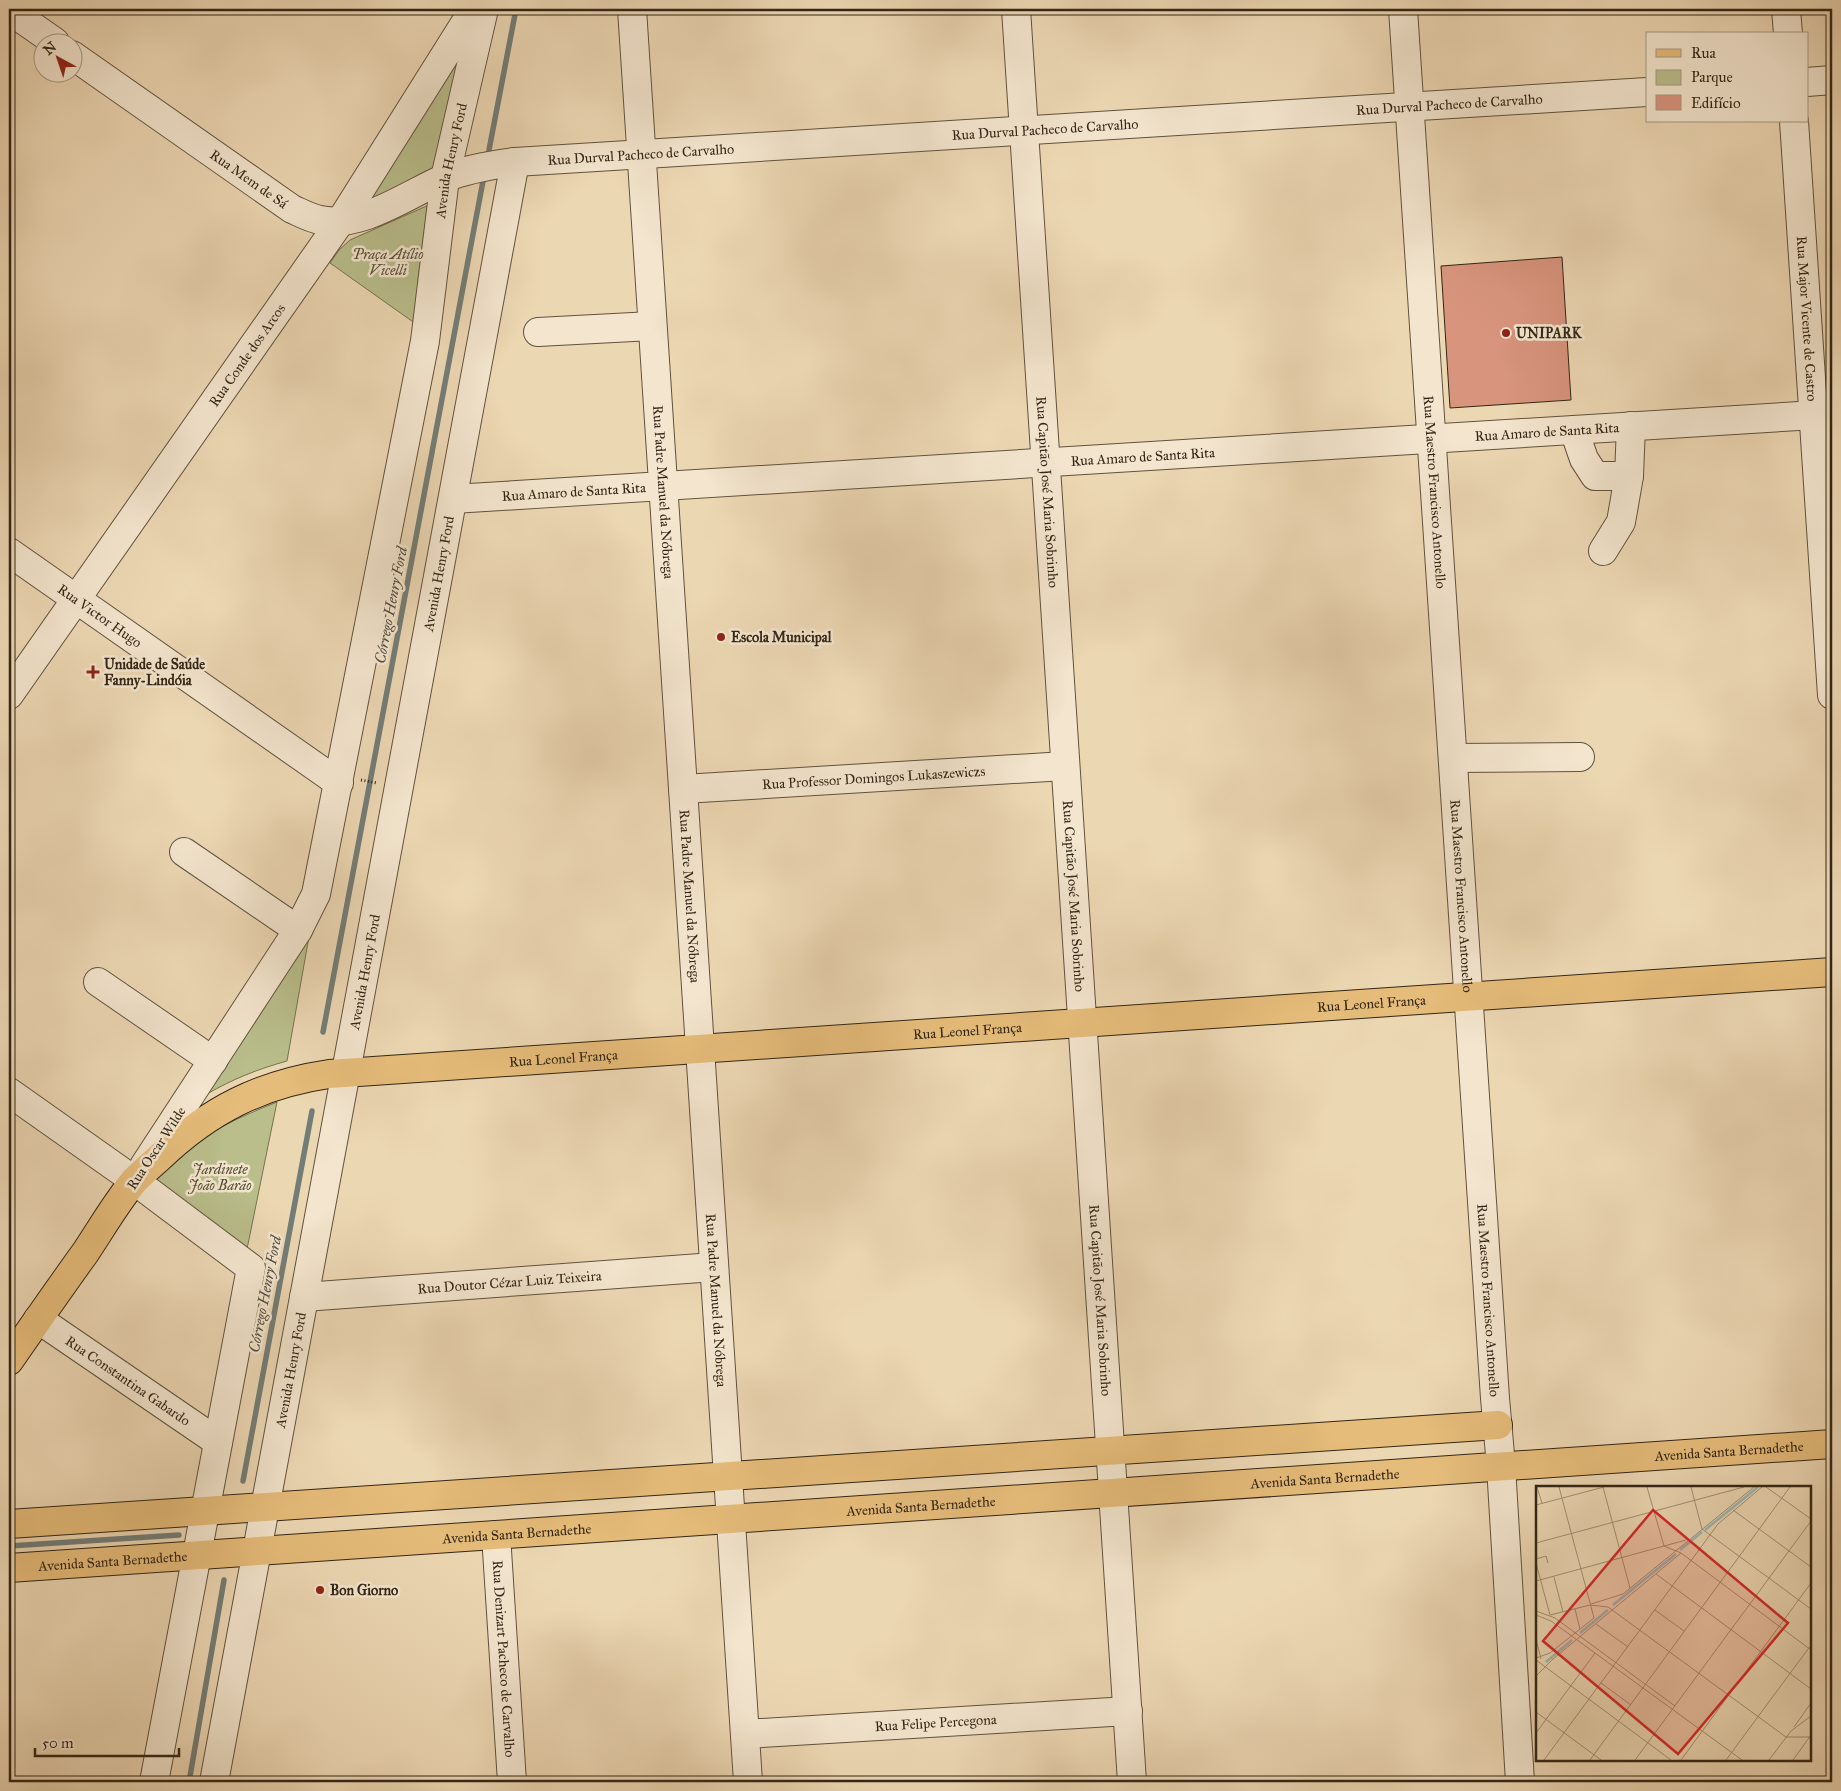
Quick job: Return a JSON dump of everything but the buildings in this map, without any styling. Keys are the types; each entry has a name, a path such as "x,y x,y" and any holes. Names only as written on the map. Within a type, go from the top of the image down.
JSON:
{"main road":[{"name":"Rua Leonel França","path":"135,1181 196,1126 223,1108 251,1094 290,1081 320,1075 1832,972"},
{"name":"Rua Oscar Wilde","path":"9,1361 135,1181"},
{"path":"9,1524 1498,1425"},
{"name":"Avenida Santa Bernadethe","path":"9,1568 1832,1444"}],"street":[{"name":"Rua Conde dos Arcos","path":"9,695 340,222 474,9"},
{"name":"Avenida Henry Ford","path":"298,930 316,894 349,781 425,341 445,178 484,9"},
{"name":"Rua Padre Manuel da Nóbrega","path":"632,9 748,1782"},
{"name":"Rua Capitão José Maria Sobrinho","path":"1016,9 1132,1782"},
{"name":"Rua Maestro Francisco Antonello","path":"1403,9 1501,1466 1520,1782"},
{"path":"1786,9 1788,32"},
{"path":"13,14 40,32"},
{"name":"Rua Mem de Sá","path":"82,62 292,209 320,220 340,222 377,211 445,178"},
{"path":"1808,82 1832,80"},
{"name":"Rua Durval Pacheco de Carvalho","path":"445,178 477,168 515,162 1646,92"},
{"name":"Rua Major Vicente de Castro","path":"1794,122 1823,414 1832,695"},
{"name":"Avenida Henry Ford","path":"214,1782 515,162"},
{"path":"538,332 652,326"},
{"name":"Rua Amaro de Santa Rita","path":"453,499 1823,414"},
{"path":"1603,551 1621,522 1629,476 1631,426"},
{"path":"1574,430 1584,459 1595,476 1629,476"},
{"name":"Rua Victor Hugo","path":"9,552 76,599 349,781"},
{"path":"1453,758 1580,757"},
{"name":"Rua Professor Domingos Lukaszewiczs","path":"683,789 1065,766"},
{"path":"184,852 298,930"},
{"name":"Rua Oscar Wilde","path":"135,1181 298,930"},
{"path":"98,982 213,1061"},
{"path":"9,1092 135,1181 251,1268 154,1782"},
{"name":"Rua Doutor Cézar Luiz Teixeira","path":"304,1297 714,1267"},
{"name":"Rua Constantina Gabardo","path":"38,1319 218,1442"},
{"name":"Rua Denizart Pacheco de Carvalho","path":"496,1535 512,1782"},
{"name":"Rua Felipe Percegona","path":"744,1734 1128,1711"}],"path":[{"path":"349,781 385,784"}],"green space":[{"name":"Praça Atílio Vicelli","path":"466,46 437,166 363,205"},
{"name":"Praça Atílio Vicelli","path":"431,204 416,324 330,263 339,250 350,240"},
{"path":"310,931 287,1061 246,1075 207,1094"},
{"name":"Jardinete João Barão","path":"277,1102 247,1249 154,1180 176,1158 199,1140 237,1119"}],"waterway":[{"name":"Córrego Henry Ford","path":"489,150 516,9"},
{"name":"Córrego Henry Ford","path":"323,1032 483,181"},
{"name":"Córrego Henry Ford","path":"243,1481 312,1111"},
{"path":"9,1546 179,1535"},
{"name":"Córrego Henry Ford","path":"189,1782 224,1580"}],"place":[{"name":"UNIPARK","path":"1506,333"},
{"name":"Escola Municipal","path":"721,637"},
{"name":"Unidade de Saúde Fanny-Lindóia","path":"93,672"},
{"name":"Bon Giorno","path":"320,1590"}]}
